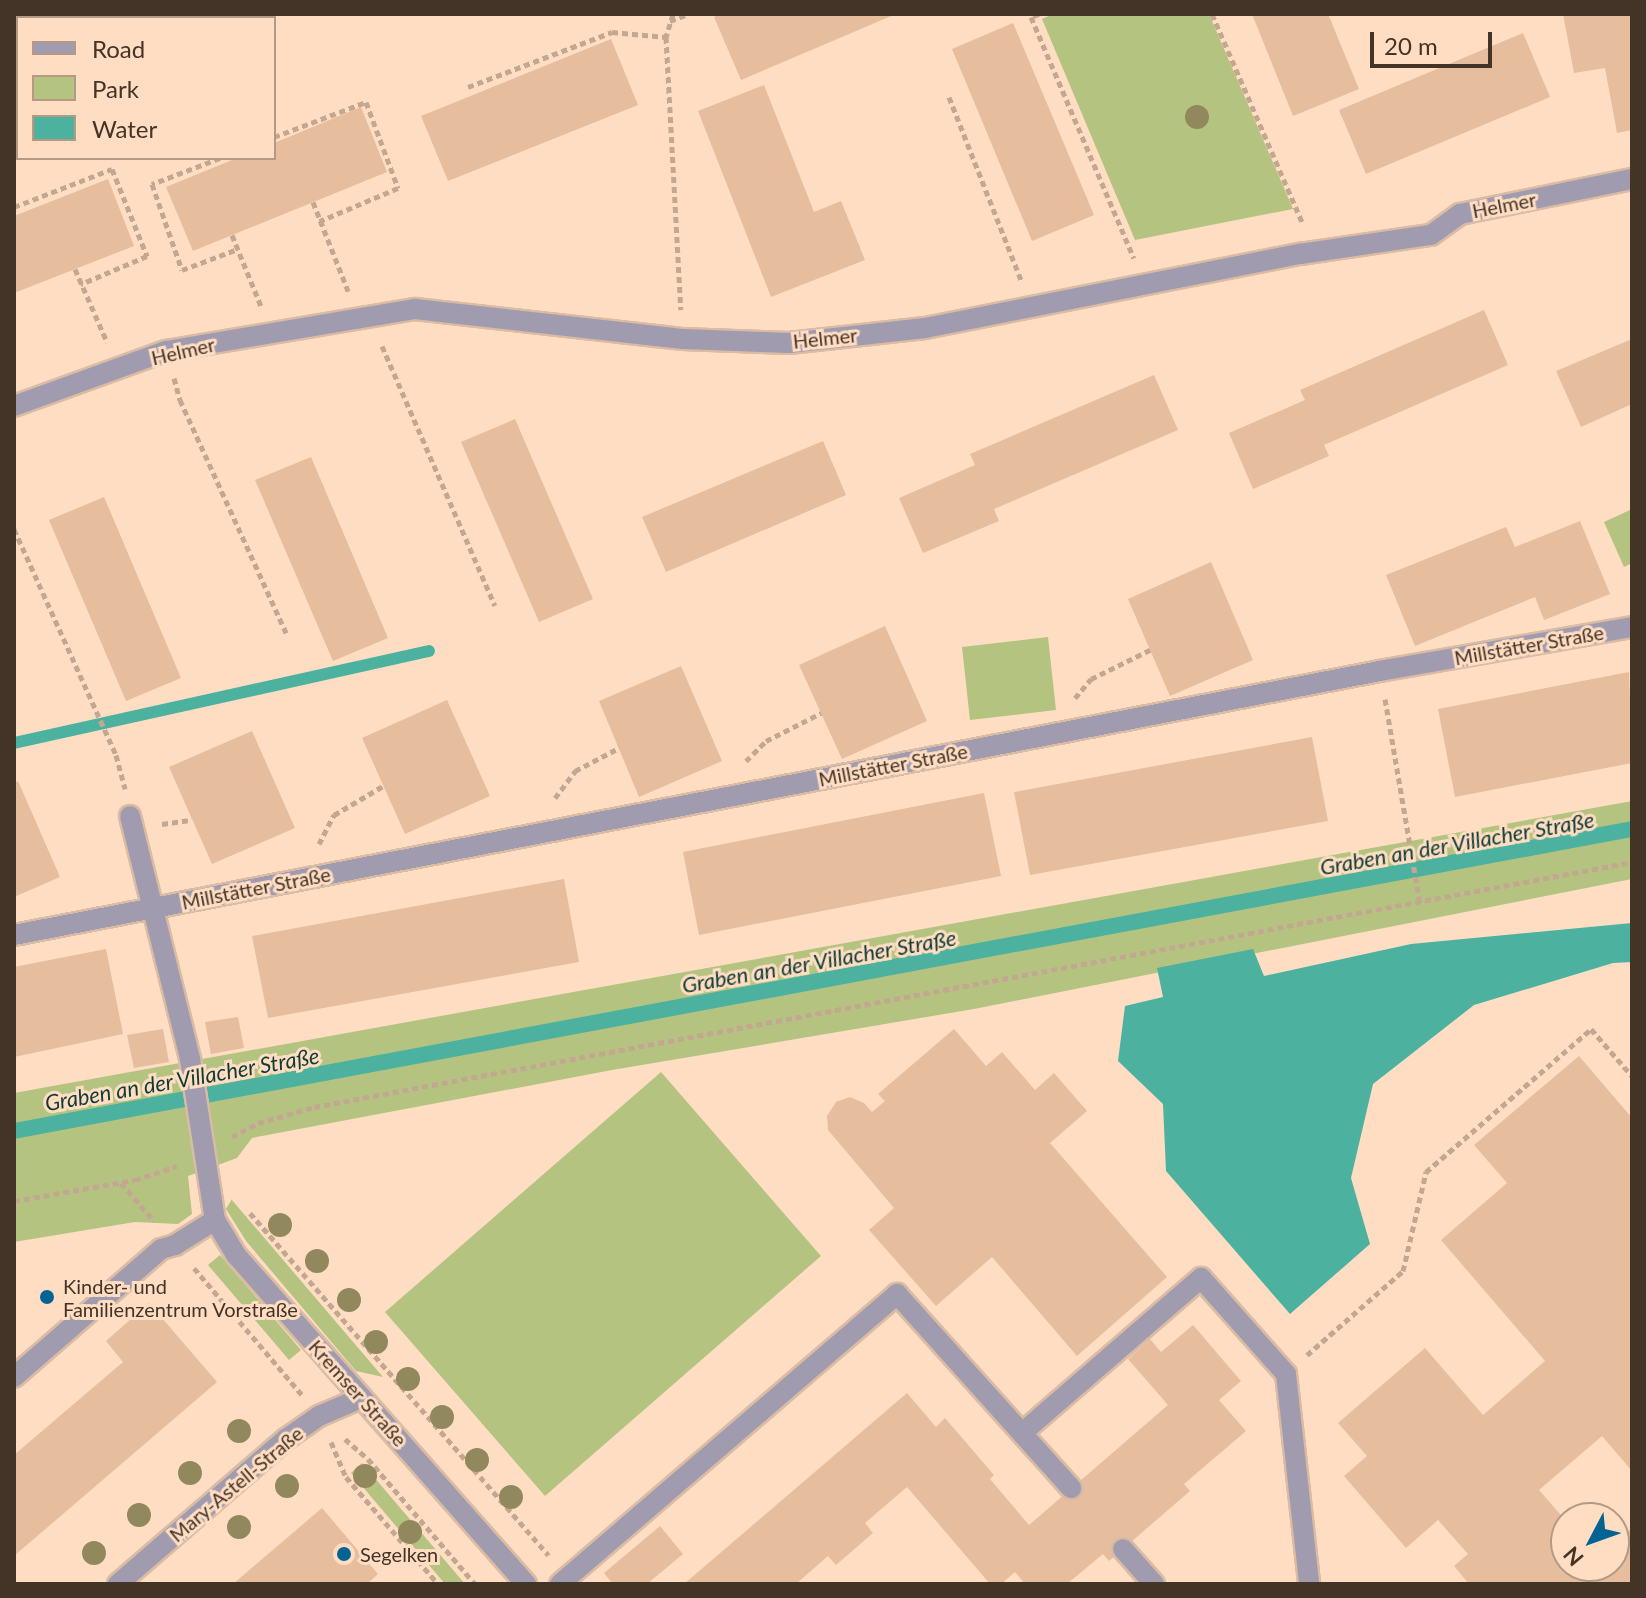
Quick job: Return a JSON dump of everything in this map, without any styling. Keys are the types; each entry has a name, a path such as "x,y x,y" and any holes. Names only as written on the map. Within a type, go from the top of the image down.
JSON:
{"street":[{"name":"Helmer","path":"14,406 166,351 415,309 683,339 789,343 925,328 1315,252 1431,235 1460,214 1632,179"},
{"name":"Millstätter Straße","path":"14,935 1380,671 1632,627"},
{"name":"Kremser Straße","path":"130,816 133,839 154,908 190,1059 215,1220 236,1255 526,1584"},
{"path":"14,1377 161,1249 175,1245 215,1220"},
{"path":"1022,1433 1201,1278 1286,1374 1309,1584"},
{"path":"564,1581 897,1294 1071,1488"},
{"name":"Mary-Astell-Straße","path":"118,1584 286,1439 319,1416 361,1398"},
{"path":"1123,1549 1154,1584"}],"path":[{"path":"673,14 666,37 683,339"},
{"path":"670,21 688,14"},
{"path":"1039,14 1031,17 1145,285"},
{"path":"1212,14 1315,252"},
{"path":"468,87 612,32 666,37"},
{"path":"949,97 1032,307"},
{"path":"276,136 366,102 398,188 320,221"},
{"path":"215,160 152,184 182,270 238,249"},
{"path":"14,207 112,169 147,256 81,284"},
{"path":"313,202 495,606"},
{"path":"232,235 271,333"},
{"path":"75,269 119,368"},
{"path":"166,351 180,400 286,633"},
{"path":"14,529 116,755"},
{"path":"1060,734 1072,700 1091,679 1150,650"},
{"path":"1380,671 1420,903"},
{"path":"724,798 742,765 766,741 821,713"},
{"path":"542,832 556,797 575,771 619,748"},
{"path":"313,877 315,855 334,815 383,786"},
{"path":"14,1201 121,1182 175,1167 258,1123 314,1107 1632,862"},
{"path":"1286,1374 1403,1271 1426,1172 1591,1029 1632,1076"},
{"path":"121,1182 319,1416 368,1459 475,1584"},
{"path":"243,1205 564,1581"},
{"path":"319,1416 346,1477 438,1584"}],"green space":[{"path":"1053,14 1209,14 1293,209 1135,240 1042,19"},
{"path":"1632,509 1632,563 1624,567 1604,522"},
{"path":"1048,637 1056,710 970,720 962,647"},
{"path":"1632,801 1632,879 974,1009 612,1070 252,1138 237,1158 188,1176 192,1214 178,1224 135,1222 14,1242 14,1093"},
{"path":"661,1072 821,1256 545,1496 385,1312"},
{"path":"232,1199 383,1377 356,1371 246,1241 226,1209"},
{"path":"220,1255 301,1350 289,1360 208,1265"},
{"path":"362,1463 465,1584 445,1584 351,1473"}],"water":[{"path":"1632,821 1632,837 14,1139 14,1123"},
{"path":"1632,923 1632,962 1613,963 1474,1005 1373,1084 1351,1178 1370,1244 1290,1314 1166,1171 1163,1104 1118,1061 1125,1006 1163,997 1157,968 1253,949 1264,976 1411,944"}],"building":[{"path":"721,14 896,14 741,80 714,17"},
{"path":"1252,14 1328,14 1359,89 1293,116"},
{"path":"1563,14 1631,14 1632,130 1617,133 1605,68 1574,73"},
{"path":"1013,23 1094,215 1032,241 952,49"},
{"path":"1523,33 1550,97 1366,174 1339,110"},
{"path":"611,39 638,105 448,181 421,116"},
{"path":"764,85 814,212 841,201 865,260 771,297 698,111"},
{"path":"361,107 387,172 193,251 166,187 232,160 276,160 276,142"},
{"path":"108,179 134,246 14,293 14,216"},
{"path":"1484,310 1508,365 1324,445 1329,456 1253,489 1229,433 1305,400 1300,390"},
{"path":"1632,339 1632,404 1581,427 1556,371"},
{"path":"1154,375 1178,430 994,509 999,521 923,553 899,498 975,465 970,454"},
{"path":"515,419 593,599 539,622 461,442"},
{"path":"823,441 846,495 666,572 642,517"},
{"path":"311,457 388,638 333,661 255,480"},
{"path":"104,497 181,678 126,701 49,520"},
{"path":"1580,521 1610,594 1544,620 1535,597 1415,646 1386,575 1506,527 1515,547"},
{"path":"1211,562 1253,660 1170,696 1128,599"},
{"path":"885,626 927,721 842,759 799,665"},
{"path":"681,666 722,761 639,797 599,701"},
{"path":"1629,672 1632,763 1455,797 1438,709"},
{"path":"447,700 490,796 405,834 362,738"},
{"path":"252,731 295,828 212,864 169,767"},
{"path":"1312,737 1328,821 1030,875 1014,792"},
{"path":"18,781 60,877 14,897 14,783"},
{"path":"984,793 1001,876 699,935 683,852"},
{"path":"564,879 579,962 268,1018 252,936"},
{"path":"106,949 123,1034 14,1057 14,967"},
{"path":"238,1017 244,1048 211,1054 205,1022"},
{"path":"163,1029 169,1062 134,1068 127,1035"},
{"path":"954,1029 986,1066 1002,1052 1035,1090 1054,1073 1087,1111 1050,1143 1167,1277 1077,1356 992,1257 936,1306 869,1230 894,1208 828,1130 827,1116 836,1102 850,1097 864,1103 872,1112 885,1101 878,1094"},
{"path":"1579,1056 1632,1118 1632,1471 1602,1436 1539,1490 1550,1503 1550,1582 1630,1582 1632,1528 1632,1584 1469,1584 1454,1566 1468,1554 1438,1520 1406,1548 1344,1476 1367,1456 1338,1423 1425,1348 1483,1415 1545,1361 1441,1240 1507,1183 1474,1145"},
{"path":"149,1303 217,1382 14,1556 14,1455 123,1362 106,1341"},
{"path":"1193,1325 1241,1381 1219,1400 1246,1431 1184,1484 1190,1491 1109,1561 1103,1554 1067,1584 1025,1584 1015,1572 1001,1584 990,1584 907,1487 865,1523 873,1533 836,1565 828,1556 796,1584 684,1584 907,1393 936,1427 945,1418 994,1475 990,1479 1029,1525 1168,1405 1128,1359 1150,1339 1161,1352"},
{"path":"322,1508 378,1574 367,1584 233,1584"},
{"path":"660,1526 683,1554 647,1584 613,1584 604,1573"}],"waterway":[{"path":"14,743 429,651"}],"place":[{"name":"Kinder- und Familienzentrum Vorstraße","path":"47,1297"},
{"name":"Segelken","path":"344,1554"}],"water label":[{"name":"Graben an der Villacher Straße","path":"1457,843"},
{"name":"Graben an der Villacher Straße","path":"819,961"},
{"name":"Graben an der Villacher Straße","path":"182,1079"}]}
